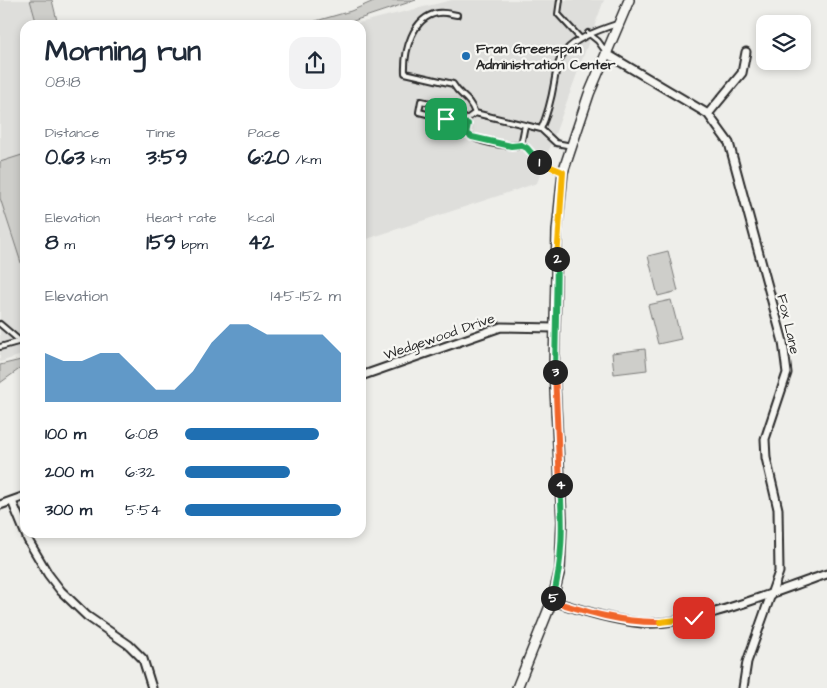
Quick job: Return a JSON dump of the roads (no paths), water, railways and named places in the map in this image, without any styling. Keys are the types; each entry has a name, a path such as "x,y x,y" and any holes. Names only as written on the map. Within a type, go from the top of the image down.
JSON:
{"street":[{"path":"517,688 552,601 560,570 562,545 556,424 555,328 557,230 563,172 588,94 608,54 629,0"},
{"path":"708,114 742,73 746,52"},
{"name":"Fox Lane","path":"608,54 708,114 729,143 782,342 787,373 765,439 766,458 778,517 778,572 747,662 743,688"},
{"name":"Wedgewood Drive","path":"366,374 501,327 555,328"},
{"path":"0,505 20,498"},
{"path":"12,501 20,520"},
{"path":"27,538 48,574 62,592 87,616 129,645 143,659 152,688"},
{"path":"552,601 612,618 642,623 660,622 694,618 827,574"}],"lane":[{"path":"560,0 558,14 580,38"},
{"path":"457,15 439,13 427,16 414,32 407,47 405,74 453,84 458,92 470,99 476,113"},
{"path":"541,128 546,117 556,64 568,46 588,33 621,23"},
{"path":"588,33 598,41 608,54"},
{"path":"443,118 439,105 421,101 419,112 443,118 468,124"},
{"path":"563,172 539,162 527,148 521,145 511,146 472,137 466,133 468,118 476,113 541,128 556,143 572,146"},
{"path":"521,145 525,125"},
{"path":"0,324 20,338"},
{"path":"0,347 20,341"}],"place":[{"name":"Fran Greenspan Administration Center","path":"466,56"}]}
